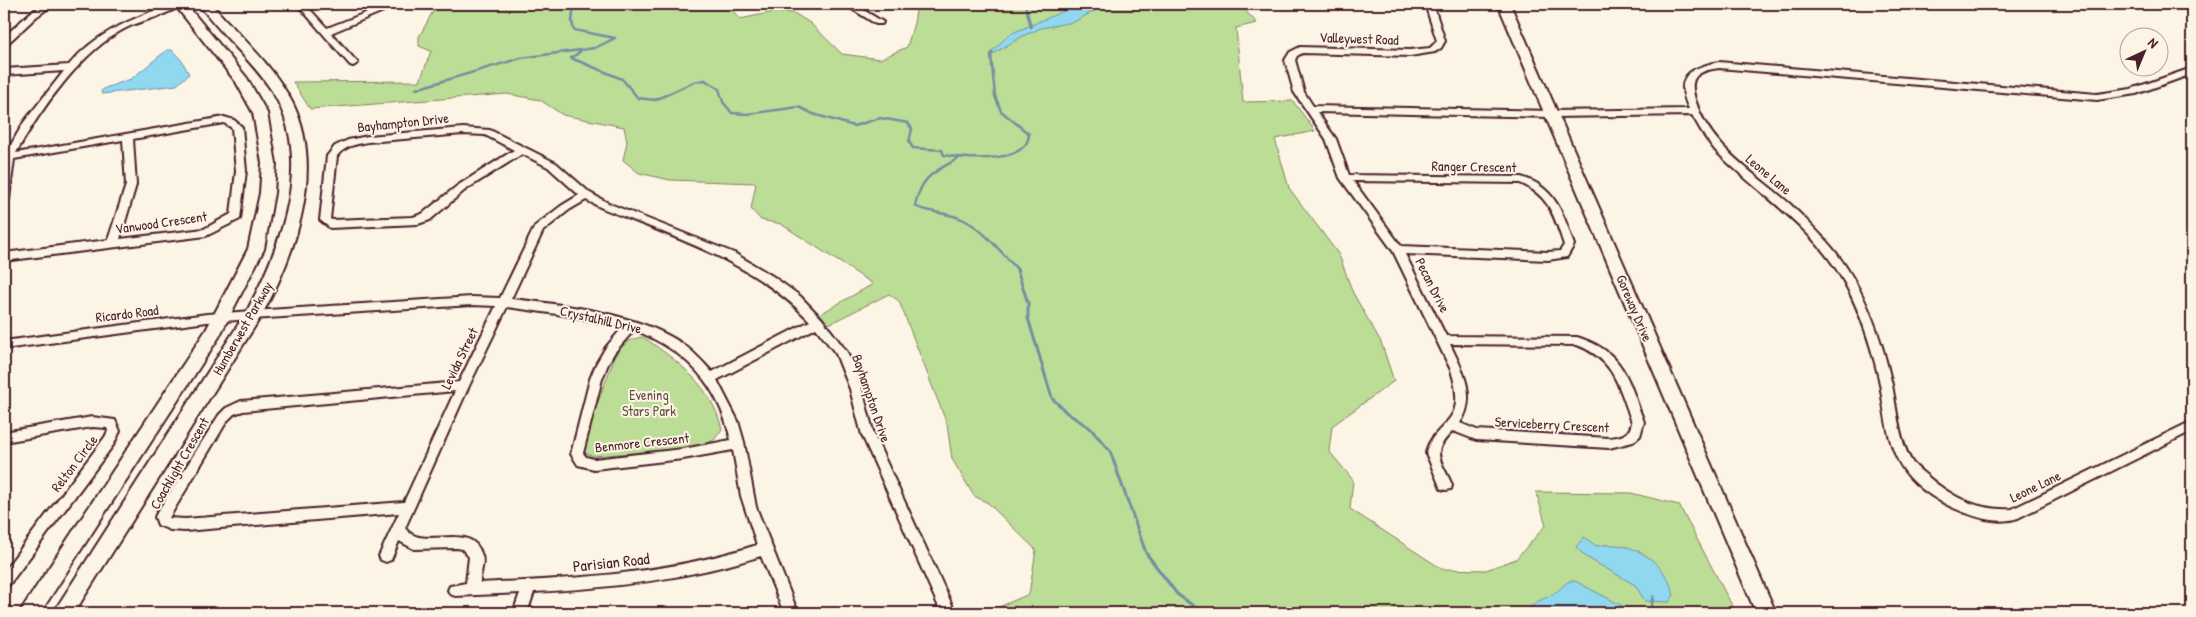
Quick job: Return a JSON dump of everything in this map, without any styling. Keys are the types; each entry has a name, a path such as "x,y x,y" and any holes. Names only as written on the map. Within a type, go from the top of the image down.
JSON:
{"main road":[{"name":"Humberwest Parkway","path":"29,613 223,316 256,249 268,192 267,146 260,113 242,81 179,4"},
{"name":"Humberwest Parkway","path":"63,613 254,314 269,286 291,226 298,180 296,141 287,105 277,90 205,4"},
{"name":"Goreway Drive","path":"1504,4 1766,613"}],"street":[{"path":"4,42 33,15 50,4"},
{"path":"4,199 9,157 27,124 70,68 88,49 113,32 135,20 179,4"},
{"path":"301,4 353,63"},
{"path":"848,4 879,22"},
{"name":"Valleywest Road","path":"1310,109 1299,92 1290,60 1293,54 1300,50 1410,53 1432,50 1441,41 1429,4"},
{"path":"326,32 389,8"},
{"name":"Leone Lane","path":"2192,71 2133,92 2098,97 1719,65 1702,68 1689,76 1686,88 1695,112 1712,140 1728,158 1755,183 1783,204 1820,240 1841,268 1867,314 1878,349 1898,444 1906,464 1929,487 1950,501 1979,512 1999,516 2013,514 2192,426"},
{"path":"4,72 70,68"},
{"path":"1310,109 1552,114 1695,112"},
{"name":"Pecan Drive","path":"1310,109 1331,139 1344,178 1398,250 1457,370 1462,392 1461,411 1452,425 1434,442 1432,453 1446,485"},
{"name":"Vanwood Crescent","path":"4,257 206,232 236,216 241,171 237,127 231,122 224,120 9,157"},
{"name":"Bayhampton Drive","path":"521,150 461,188 426,217 414,221 355,224 330,224 325,220 332,156 338,148 351,142 463,131 487,132 552,165 586,195 606,206 730,256 770,280 796,299 818,322 841,352 856,389 868,436 945,606 946,613"},
{"path":"113,243 131,185 128,136"},
{"name":"Ranger Crescent","path":"1344,178 1521,180 1534,184 1550,197 1569,245 1563,254 1548,256 1398,250"},
{"name":"Levida Street","path":"386,556 463,386 539,229 565,208 586,195"},
{"name":"Crystalhill Drive","path":"254,314 472,301 503,302 558,309 633,324 664,336 678,346 710,378 717,388 733,423 750,506 791,613"},
{"name":"Ricardo Road","path":"4,345 129,327 254,314"},
{"path":"710,378 818,322"},
{"name":"Benmore Crescent","path":"633,324 610,350 596,380 577,454 582,460 594,464 683,454 738,444"},
{"name":"Serviceberry Crescent","path":"1443,340 1577,341 1588,344 1605,352 1615,363 1638,422 1637,430 1631,439 1609,443 1476,435 1452,425"},
{"name":"Coachlight Crescent","path":"408,507 185,525 170,524 163,521 162,517 223,418 230,411 241,406 463,386"},
{"name":"Relton Circle","path":"4,437 92,422 112,423 114,431 110,440 4,580"},
{"path":"398,529 401,536 417,544 457,542 467,545 474,551 476,560 471,580 475,589"},
{"name":"Parisian Road","path":"455,590 529,587 676,573 738,558 767,548"},
{"path":"520,613 529,587"}],"green space":[{"path":"437,4 730,4 729,6 740,19 774,12 794,13 810,23 842,54 880,59 907,47 917,4 1239,4 1257,23 1236,28 1243,102 1293,101 1315,131 1275,139 1289,188 1339,255 1353,293 1381,342 1394,381 1332,426 1329,451 1353,480 1350,509 1442,569 1486,570 1516,559 1546,525 1536,492 1631,493 1679,505 1736,613 985,613 1029,594 1036,550 988,503 974,496 952,459 947,424 899,301 889,294 829,324 820,314 873,284 781,224 761,220 751,209 756,183 670,180 639,173 623,160 627,142 624,127 563,115 540,100 507,94 310,109 293,82 420,81 431,51 419,46 419,37"},
{"name":"Evening Stars Park","path":"643,337 681,365 702,387 717,413 722,429 714,440 697,448 593,456 585,453 583,442 615,356 626,343"}],"water":[{"path":"1074,4 1107,4 1074,22 1041,28 1023,36 991,55 991,52 1010,34 1064,11"},
{"path":"167,50 172,50 182,61 189,74 177,85 102,94 101,91 105,88 131,79"},
{"path":"1584,537 1596,546 1622,546 1634,549 1645,555 1655,562 1663,572 1670,583 1674,595 1669,602 1645,601 1635,585 1586,557 1576,547"},
{"path":"1569,581 1575,581 1636,613 1529,613 1530,608 1535,603 1553,594"}],"waterway":[{"path":"416,89 521,58 595,48 615,38 574,30 572,22 574,4"},
{"path":"1025,4 1031,27"},
{"path":"580,52 571,58 622,79 638,98 655,100 694,82 705,80 719,89 723,102 732,113 747,114 799,107 813,114 854,126 880,118 908,123 912,129 909,142 913,148 942,150 944,155 966,158 994,158 1018,151 1026,144 1029,134 1001,111 995,96 991,55 993,53"},
{"path":"959,158 936,171 925,181 915,206 964,220 987,236 1019,271"},
{"path":"1017,270 1028,303 1028,318 1052,398 1067,413 1090,428 1110,451 1146,553 1177,594 1203,613"},
{"path":"1650,613 1653,597"}]}
